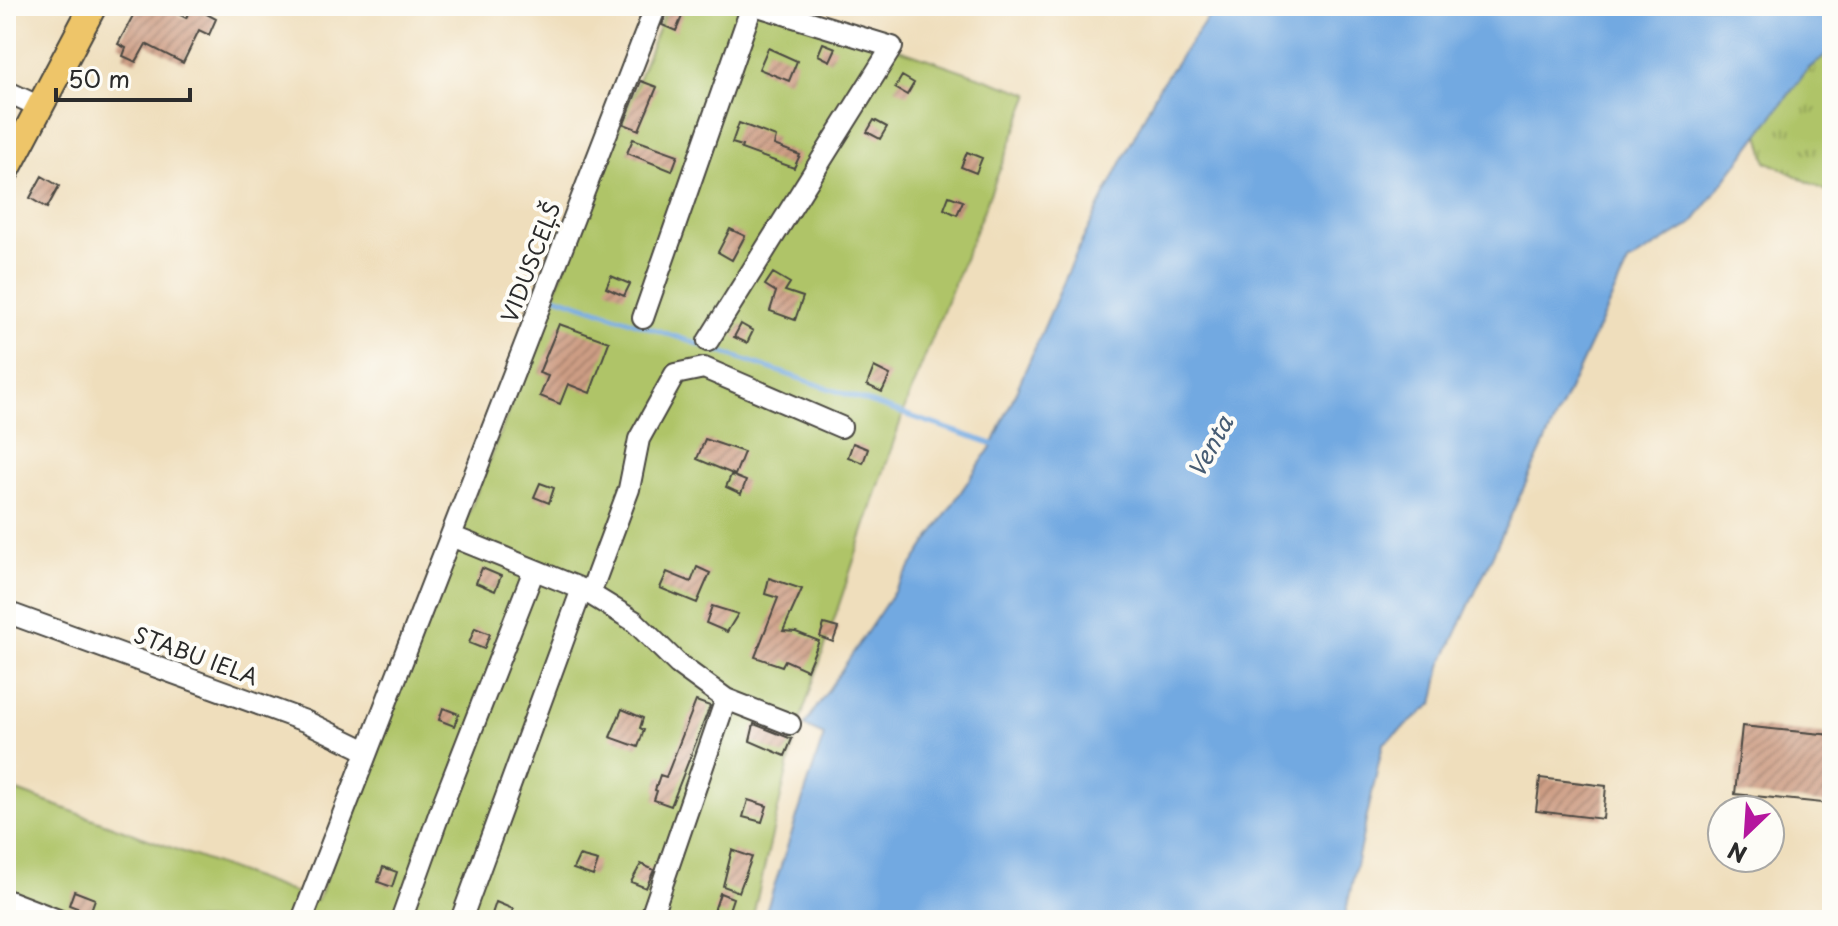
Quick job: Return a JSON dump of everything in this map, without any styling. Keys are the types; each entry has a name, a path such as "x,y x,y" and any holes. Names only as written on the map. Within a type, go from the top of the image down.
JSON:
{"main road":[{"path":"6,171 93,6"}],"street":[{"name":"VIDUSCEĻŠ","path":"302,920 656,6"},
{"path":"643,318 755,6 892,47 708,341"},
{"path":"6,91 40,107"},
{"path":"461,920 586,592 629,489 639,439 675,374 704,368 841,427"},
{"path":"451,536 586,592 634,621 678,664 726,699 790,724"},
{"path":"401,920 534,570"},
{"name":"STABU IELA","path":"6,612 305,721 367,751"},
{"path":"650,920 726,699"},
{"path":"6,900 58,920"}],"green space":[{"path":"667,6 774,6 1030,94 908,399 796,733 752,920 6,920 6,787 317,901"},
{"path":"1832,50 1832,194 1766,161 1759,134 1808,69"}],"water":[{"name":"Venta","path":"1216,6 1832,6 1832,50 1808,69 1692,224 1628,263 1441,666 1433,704 1383,744 1344,920 763,920 824,735 804,726 993,444 1080,245 1159,87"}],"building":[{"path":"138,6 162,6 186,18 192,6 216,19 209,35 199,30 183,63 146,44 136,62 123,56 126,48 118,44"},
{"path":"669,8 683,14 676,31 662,25"},
{"path":"823,43 836,48 830,61 818,55"},
{"path":"768,48 797,61 789,81 759,69"},
{"path":"902,76 914,83 907,95 895,88"},
{"path":"641,81 657,87 639,130 624,124"},
{"path":"874,120 887,127 880,139 867,132"},
{"path":"739,123 776,137 774,145 800,155 794,168 732,143"},
{"path":"633,139 678,155 672,171 627,153"},
{"path":"967,152 982,158 976,173 961,167"},
{"path":"42,176 59,186 47,208 30,198"},
{"path":"949,196 963,201 957,215 944,209"},
{"path":"730,229 745,236 732,260 718,252"},
{"path":"773,273 790,283 785,291 803,297 795,320 770,311 776,292 765,285"},
{"path":"611,276 630,284 624,296 606,288"},
{"path":"559,324 609,342 590,393 568,384 560,404 540,396 548,376 539,373"},
{"path":"741,324 753,331 747,343 734,337"},
{"path":"874,367 890,375 882,392 867,385"},
{"path":"705,439 744,452 735,475 697,459"},
{"path":"853,443 868,449 863,463 848,457"},
{"path":"731,475 746,481 741,494 726,487"},
{"path":"540,483 554,488 549,503 534,497"},
{"path":"697,567 710,573 697,603 660,588 667,572 691,582"},
{"path":"482,568 501,576 495,591 476,583"},
{"path":"769,578 802,589 783,631 796,632 819,641 807,670 785,660 782,666 755,657 778,598 765,594"},
{"path":"712,606 738,614 727,632 706,623"},
{"path":"824,624 838,628 833,642 820,637"},
{"path":"475,628 490,634 484,649 469,643"},
{"path":"696,701 710,706 671,806 654,800 655,790 660,775 666,777"},
{"path":"443,708 459,714 454,726 439,720"},
{"path":"622,709 643,718 640,728 644,730 638,747 610,737"},
{"path":"754,724 792,739 785,756 750,741"},
{"path":"1742,726 1832,735 1832,804 1786,799 1786,794 1735,794"},
{"path":"1540,778 1606,786 1603,819 1536,811"},
{"path":"748,800 767,806 762,822 743,817"},
{"path":"732,850 752,857 739,892 723,886"},
{"path":"579,856 598,861 593,876 573,869"},
{"path":"641,864 654,870 646,888 631,882"},
{"path":"383,867 397,872 392,887 378,882"},
{"path":"74,891 95,899 90,913 69,905"},
{"path":"720,893 733,898 727,916 714,911"},
{"path":"496,902 513,909 509,920 490,920"}],"waterway":[{"path":"550,294 993,444 996,450"}]}
